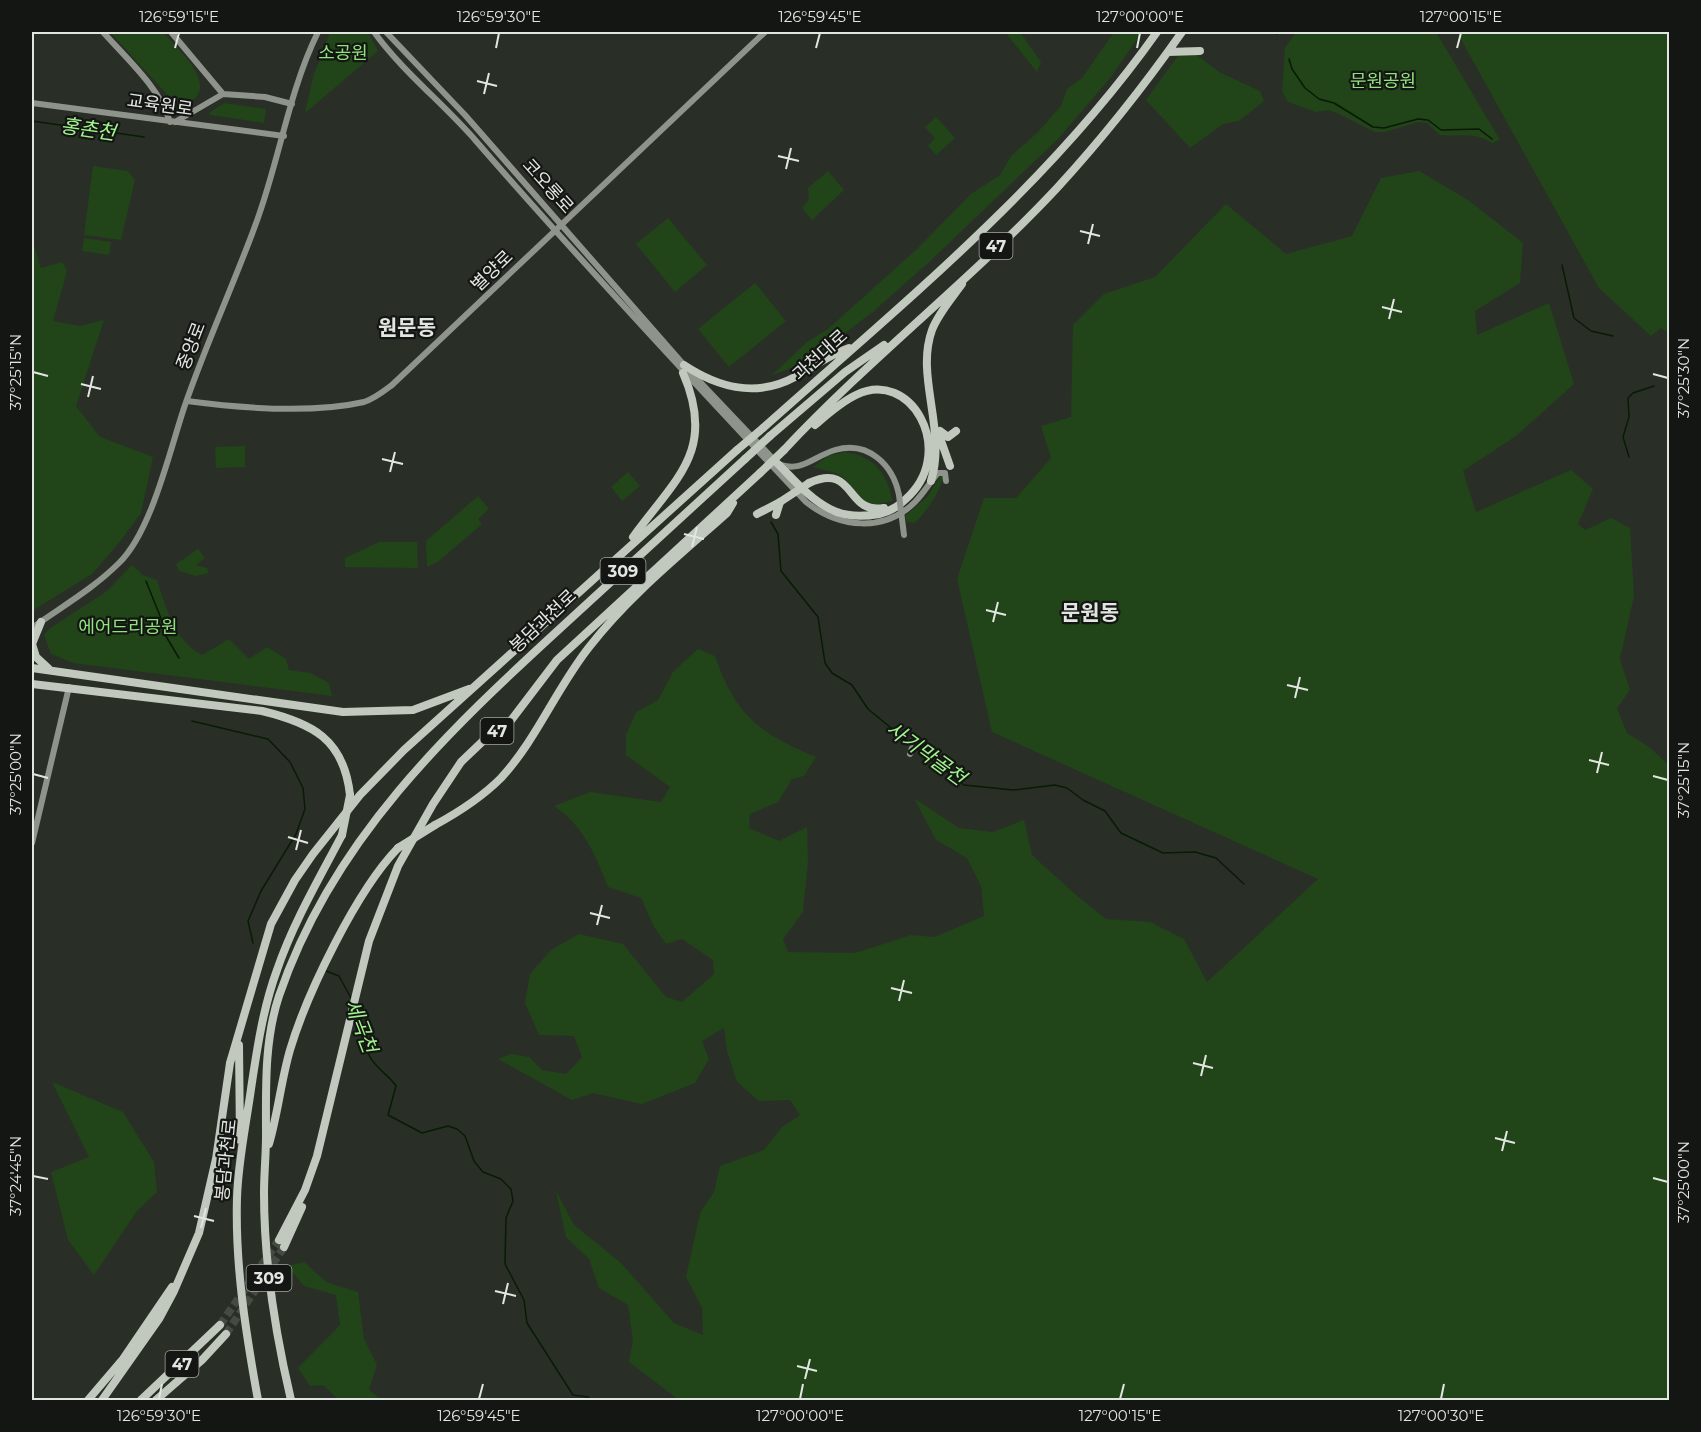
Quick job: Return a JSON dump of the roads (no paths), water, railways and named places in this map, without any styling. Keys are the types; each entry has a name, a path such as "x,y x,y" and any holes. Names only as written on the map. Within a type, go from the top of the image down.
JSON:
{"highway":[{"name":"과천대로","path":"483,681 622,551 763,428 1002,213 1088,121 1157,32"},
{"name":"47","path":"281,1244 300,1214 317,1156 369,941 394,875 420,825 458,767 472,750 509,723 557,660 573,644 740,493 904,331 1056,189 1102,137 1182,32"},
{"path":"1168,52 1200,51"},
{"path":"931,481 936,463 936,426 928,348 932,329 970,271"},
{"name":"봉담과천로","path":"266,1153 266,1066 278,998 299,947 334,878 372,820 501,683 770,436 845,372 904,331"},
{"path":"684,369 707,380 753,389 792,378 835,353 855,346"},
{"path":"622,551 676,482 691,452 696,434 695,413 693,395 684,369"},
{"path":"777,464 828,508 857,517 886,513 924,476 930,446 923,422 905,398 876,390 857,394 833,410 784,450"},
{"path":"936,426 948,437 956,431"},
{"path":"936,426 950,466"},
{"path":"757,514 820,478 836,480 850,488 859,503 875,510 902,497"},
{"path":"266,1153 290,1049 306,1006 330,954 375,876 398,848 482,795 518,756 575,666 616,614 727,513 740,493"},
{"path":"776,515 780,502"},
{"path":"41,622 32,644 44,667 55,671"},
{"name":"47","path":"32,668 310,708 381,713 413,710 453,697 483,681"},
{"name":"47","path":"102,1401 146,1339 184,1269 207,1202 230,1063 271,924 295,880 360,795 404,750 483,681"},
{"path":"32,684 69,687"},
{"name":"봉담과천로","path":"69,687 262,711 306,724 338,753 345,770 350,795 342,835 289,936 274,980 258,1044 241,1161 237,1196 238,1249 249,1352 258,1401"},
{"path":"241,1024 238,1086 241,1161"},
{"name":"309","path":"266,1153 264,1193 269,1281 291,1401"},
{"path":"88,1401 123,1359 184,1269"},
{"name":"47","path":"141,1401 220,1325"},
{"path":"156,1401 202,1360 226,1334"},
{"name":"봉담과천로","path":"249,1352 263,1401"}],"street":[{"path":"103,32 148,83 173,122 223,94 265,97 292,104"},
{"path":"171,32 223,94"},
{"name":"중앙로","path":"32,628 84,593 120,563 137,539 149,514 187,401 231,282 255,226 309,50 318,32"},
{"path":"374,32 391,54 465,129 554,231 806,502 820,514 853,524 886,521 903,513 916,501 938,473 943,472 946,482"},
{"name":"코오롱로","path":"386,32 561,223 684,369"},
{"name":"별양로","path":"187,401 299,408 366,401 392,386 561,223 765,32"},
{"name":"교육원로","path":"32,103 284,136"},
{"path":"684,369 777,464 795,468 806,465 833,450 847,448 875,454 893,475 902,497 904,535"},
{"path":"32,843 69,687"}],"waterway":[{"path":"1289,59 1292,69 1305,88 1319,99 1334,103 1373,127 1384,128 1418,119 1428,120 1441,130 1479,129 1492,139"},
{"name":"홍촌천","path":"32,121 144,137"},
{"path":"1562,265 1574,318 1591,331 1613,336"},
{"path":"1629,457 1623,437 1629,417 1628,398 1633,393 1654,386"},
{"name":"사기막골천","path":"771,522 778,534 781,571 818,617 825,663 832,673 852,685 868,709 912,745"},
{"name":"세곡천","path":"146,581 164,626 164,633 179,658"},
{"name":"세곡천","path":"192,721 268,739 290,762 303,788 305,809 296,834 261,891 248,921 253,943"},
{"name":"사기막골천","path":"916,748 964,785 1013,790 1055,785 1067,788 1083,800 1105,811 1121,833 1163,853 1195,852 1216,858 1244,884"},
{"name":"세곡천","path":"326,971 339,976 351,998"},
{"name":"세곡천","path":"356,1011 368,1053 396,1086 388,1115 422,1133 448,1126 457,1129 465,1136 474,1161 483,1172 501,1179 511,1189 513,1201 506,1218 505,1264 524,1300 527,1323 573,1395 588,1397 590,1400"}],"tunnel":[{"path":"220,1325 279,1240"},
{"path":"226,1334 284,1247"}],"district":[{"name":"원문동","path":"407,327"},
{"name":"문원동","path":"1090,612"}],"park label":[{"name":"소공원","path":"343,53"},
{"name":"문원공원","path":"1383,81"},
{"name":"에어드리공원","path":"128,627"}]}
